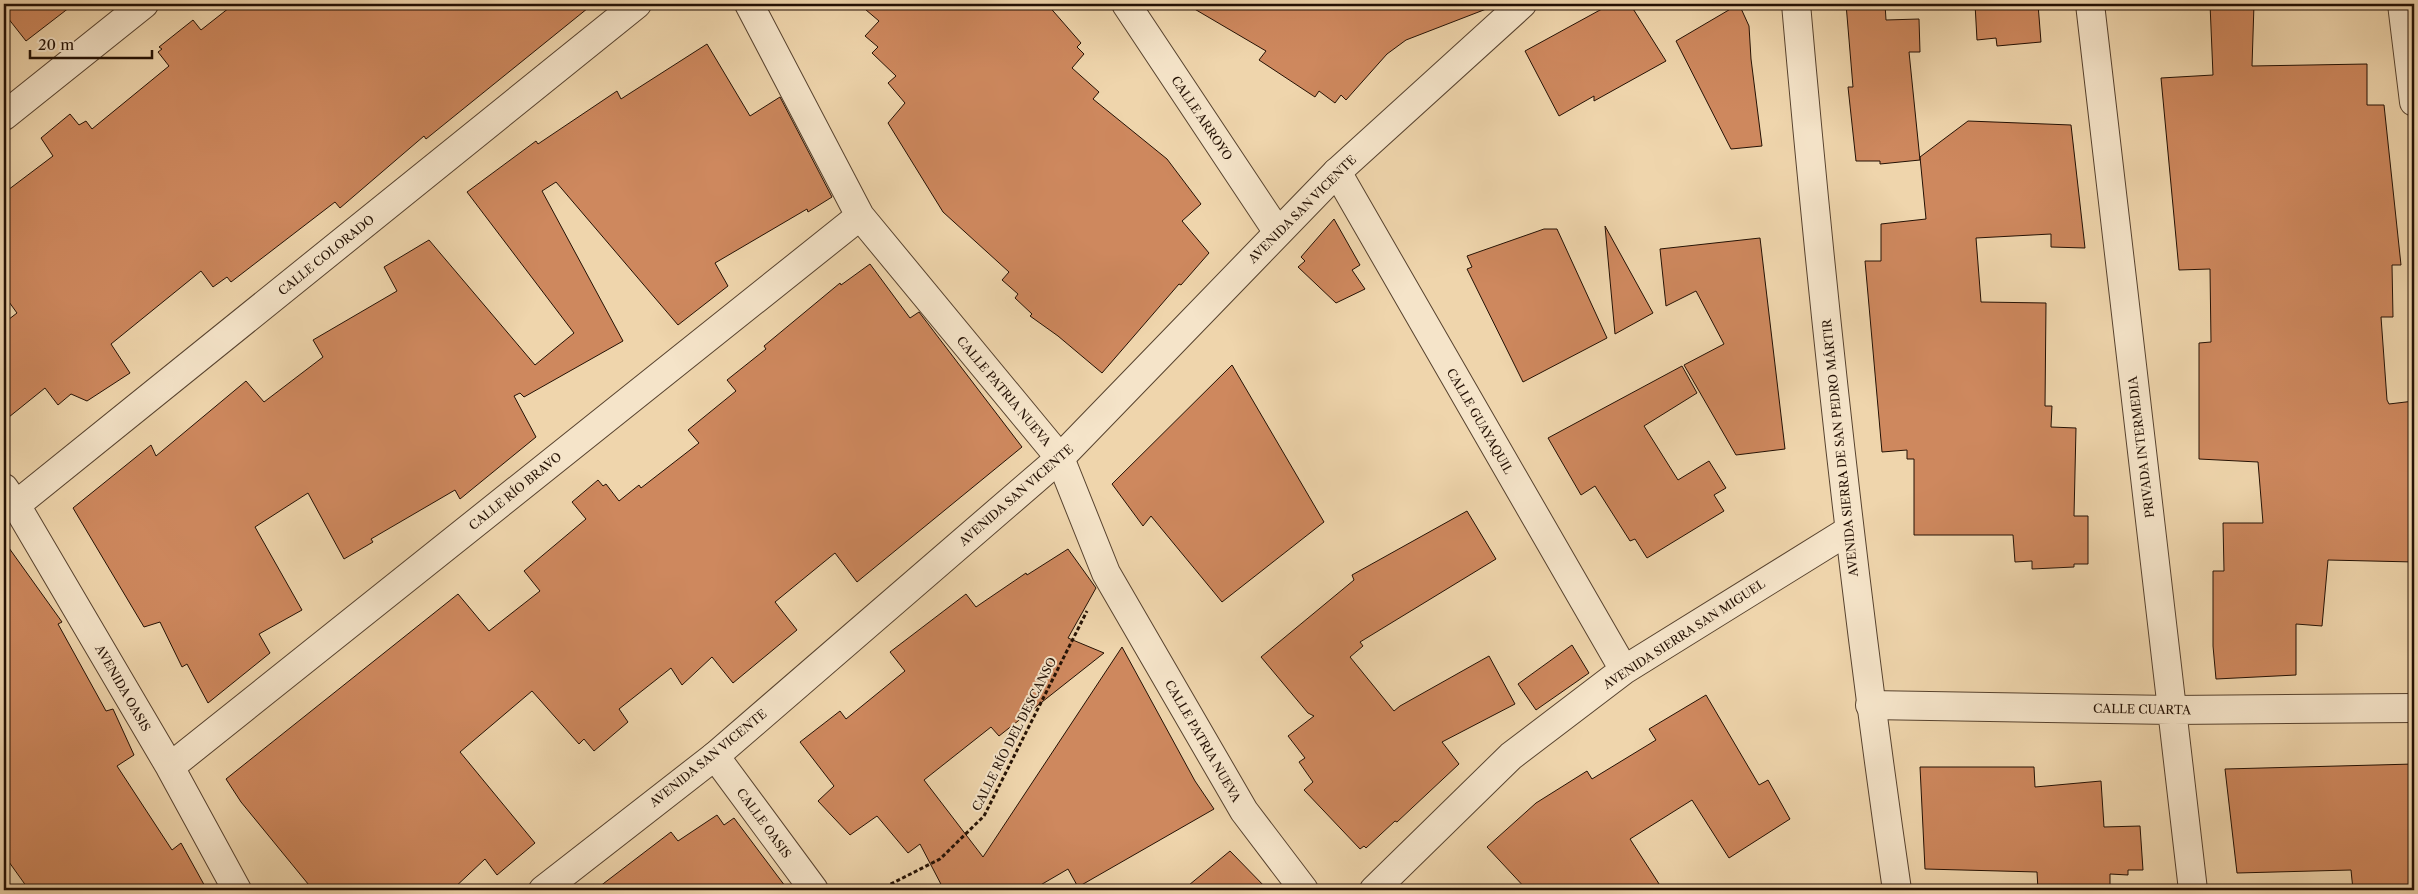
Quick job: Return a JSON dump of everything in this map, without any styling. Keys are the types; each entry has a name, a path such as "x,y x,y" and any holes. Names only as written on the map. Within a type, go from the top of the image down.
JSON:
{"street":[{"path":"4,116 144,4"},
{"name":"CALLE COLORADO","path":"10,497 637,4"},
{"name":"CALLE PATRIA NUEVA","path":"749,4 860,216 1060,458 1106,573 1244,811 1304,890"},
{"name":"CALLE ARROYO","path":"1126,4 1277,231"},
{"name":"AVENIDA SAN VICENTE","path":"544,890 714,756 1060,458 1277,231 1337,172 1522,4"},
{"name":"AVENIDA SIERRA DE SAN PEDRO MÁRTIR","path":"1796,4 1811,176 1848,530 1870,705 1897,890"},
{"name":"PRIVADA INTERMEDIA","path":"2090,4 2193,890"},
{"path":"2402,4 2414,102"},
{"name":"CALLE GUAYAQUIL","path":"1337,172 1624,670"},
{"name":"CALLE RÍO BRAVO","path":"170,767 860,216"},
{"name":"AVENIDA OASIS","path":"10,497 170,767 237,890"},
{"name":"AVENIDA SIERRA SAN MIGUEL","path":"1374,890 1511,756 1624,670 1848,530"},
{"name":"CALLE CUARTA","path":"1870,705 2172,710 2414,708"},
{"name":"CALLE OASIS","path":"714,756 814,890"}],"path":[{"name":"CALLE RÍO DEL DESCANSO","path":"879,890 940,859 984,816 1106,573"}],"building":[{"path":"4,4 74,4 26,41 4,13"},
{"path":"234,4 593,4 426,139 424,136 340,208 335,202 231,282 227,277 213,287 201,271 111,344 130,373 87,401 71,394 58,405 45,388 4,421 4,323 17,313 4,295 4,193 53,156 41,138 70,114 79,125 86,121 92,129 169,66 158,52 162,49 159,47 193,20 201,30"},
{"path":"859,4 1047,4 1081,43 1077,47 1084,54 1072,68 1099,92 1093,99 1167,159 1201,204 1182,221 1209,253 1181,285 1179,284 1102,373 1058,336 1030,316 1032,314 1015,298 1018,294 1002,280 1009,272 943,212 888,123 905,103 888,83 896,76 872,53 878,47 865,36 879,21"},
{"path":"1186,4 1494,4 1494,6 1406,40 1387,54 1346,100 1341,95 1335,103 1319,91 1315,97 1259,60 1266,51"},
{"path":"1611,4 1630,4 1666,61 1594,101 1594,96 1559,116 1525,51"},
{"path":"1739,4 1749,26 1751,59 1762,146 1731,149 1676,41"},
{"path":"1846,4 1885,4 1886,20 1919,19 1920,52 1909,52 1920,160 1880,164 1880,161 1856,161 1848,87 1853,87"},
{"path":"1975,4 2038,4 2041,42 1997,46 1996,38 1977,40"},
{"path":"2210,4 2254,4 2252,66 2367,64 2367,105 2384,105 2401,265 2392,265 2393,317 2381,317 2387,400 2389,404 2414,401 2414,562 2328,560 2322,626 2296,624 2296,675 2216,679 2213,646 2213,571 2224,571 2223,523 2263,523 2258,462 2199,459 2199,343 2211,342 2210,269 2179,270 2161,78 2213,75"},
{"path":"707,44 750,116 780,97 832,197 808,212 807,209 715,263 728,286 678,325 556,182 542,191 623,341 524,397 520,393 514,396 536,437 460,499 455,490 371,539 373,542 344,559 308,493 255,527 302,610 259,634 270,653 208,703 187,664 182,667 160,622 144,627 73,508 151,445 156,456 246,381 264,402 323,357 313,340 397,291 384,267 429,240 535,365 574,333 467,192 536,141 538,144 617,91 621,99"},
{"path":"1968,121 2071,125 2085,248 2051,247 2051,234 1976,238 1981,302 2046,303 2045,406 2052,406 2051,427 2076,428 2074,516 2088,516 2088,564 2074,564 2074,567 2032,569 2032,561 2015,562 2013,535 1914,535 1914,459 1907,459 1907,450 1882,452 1865,261 1881,261 1881,224 1926,219 1920,157"},
{"path":"1334,219 1360,265 1352,270 1365,289 1336,303 1298,267 1305,261 1301,257"},
{"path":"1605,226 1653,313 1615,334"},
{"path":"1544,229 1557,229 1607,338 1523,382 1467,269 1472,267 1467,256"},
{"path":"1760,238 1785,449 1736,455 1684,365 1724,344 1696,291 1666,306 1660,249"},
{"path":"870,264 910,318 919,312 1022,447 857,582 835,553 775,602 797,630 733,683 712,657 682,685 671,668 619,709 628,722 594,751 584,739 579,744 532,691 460,752 535,843 497,875 485,859 452,890 313,890 241,802 226,779 458,594 489,631 540,591 524,571 586,519 572,502 598,480 603,486 606,484 619,501 639,485 641,488 699,443 688,430 736,391 727,380 766,349 764,346 840,283 841,285"},
{"path":"1232,365 1324,522 1222,602 1151,516 1143,526 1112,484"},
{"path":"1682,366 1697,393 1644,426 1678,480 1709,461 1726,488 1714,495 1724,511 1647,558 1635,539 1630,541 1595,486 1581,495 1548,438"},
{"path":"1467,511 1496,559 1360,642 1363,646 1350,657 1394,711 1489,656 1515,704 1442,742 1459,764 1397,822 1395,821 1366,848 1364,846 1360,849 1304,790 1313,782 1299,762 1305,758 1288,736 1314,716 1308,713 1261,657 1354,580 1352,575"},
{"path":"4,541 62,622 58,624 106,711 113,709 134,755 117,766 172,850 181,843 207,890 29,890 4,855"},
{"path":"1068,549 1096,588 1068,638 1104,653 999,736 991,727 924,780 983,857 1122,647 1195,781 1214,809 1078,887 1068,869 1032,890 944,890 920,844 908,853 877,816 850,835 818,801 834,786 800,742 840,711 846,719 905,671 890,652 966,594 976,607 1026,573 1027,575"},
{"path":"1572,645 1589,673 1536,710 1518,684"},
{"path":"1706,695 1759,785 1768,780 1790,819 1729,858 1692,800 1630,839 1663,890 1527,890 1487,847 1536,803 1587,771 1592,779 1656,740 1649,729"},
{"path":"2414,764 2414,890 2353,890 2351,870 2237,873 2225,769"},
{"path":"1920,767 2034,767 2035,787 2101,781 2104,827 2140,826 2143,870 2128,870 2128,875 2110,874 2110,885 2100,885 2100,890 2038,890 2037,872 1925,869"},
{"path":"717,815 724,825 734,818 788,890 595,890 671,832 678,841"},
{"path":"1230,851 1268,890 1183,890"}]}
